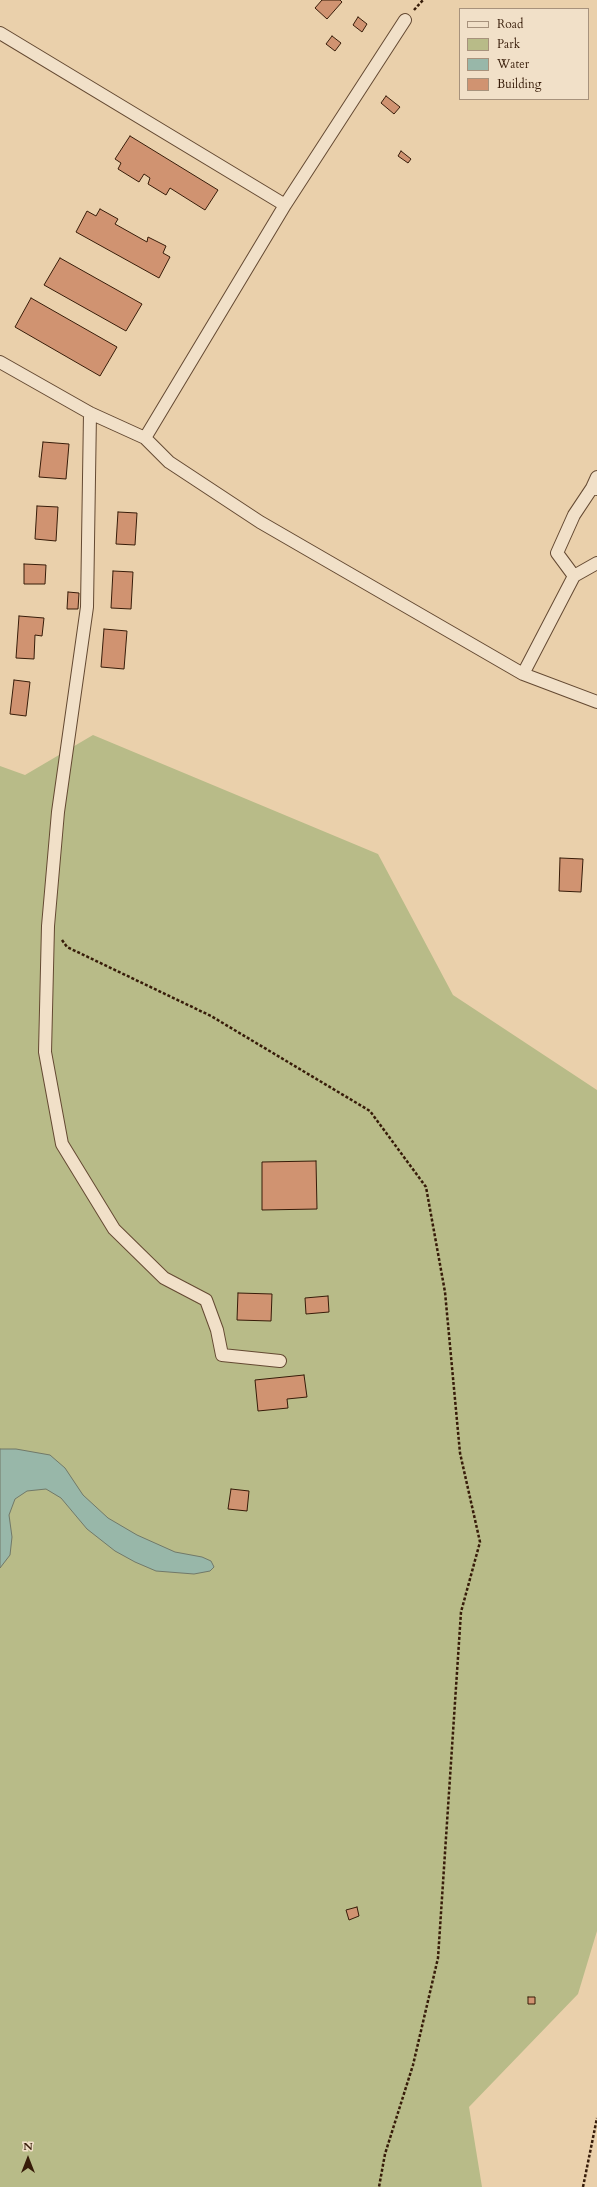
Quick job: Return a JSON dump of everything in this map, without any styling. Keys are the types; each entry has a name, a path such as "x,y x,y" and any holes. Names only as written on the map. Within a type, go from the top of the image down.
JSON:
{"street":[{"path":"145,438 285,205 405,20"},
{"path":"0,33 285,205"},
{"path":"0,362 90,413 145,438 169,462 260,522 523,674 597,702"},
{"path":"90,413 87,607 58,812 48,926 45,1052 62,1144 114,1229 164,1278 206,1300 217,1330 222,1355 280,1361"},
{"path":"574,576 557,553 574,515 595,485"},
{"path":"523,674 574,576 597,563"}],"path":[{"path":"48,926 67,946 211,1016 370,1111 426,1187 445,1292 460,1453 480,1542 462,1612 438,1958 413,2065 385,2154 379,2187"},
{"path":"583,2187 597,2118"}],"green space":[{"path":"93,735 378,854 453,995 597,1090 597,1931 578,1994 469,2107 482,2187 0,2187 0,766 25,775"}],"water":[{"path":"0,1449 16,1449 50,1455 65,1468 83,1495 108,1518 137,1535 175,1552 202,1557 211,1561 214,1567 210,1571 194,1574 156,1571 135,1562 115,1551 87,1529 61,1498 46,1489 27,1491 15,1499 9,1515 12,1537 10,1555 0,1568"}],"building":[{"path":"322,0 340,0 342,2 327,19 315,8"},
{"path":"358,17 367,24 362,32 353,25"},
{"path":"332,36 341,43 335,51 326,44"},
{"path":"386,96 400,107 394,114 381,103"},
{"path":"130,136 218,190 205,210 170,188 166,195 148,184 150,178 144,174 139,182 118,169 121,163 115,159"},
{"path":"401,151 411,159 408,163 398,156"},
{"path":"100,209 118,219 115,224 147,242 148,237 166,246 163,253 170,257 159,278 76,232 87,211 96,216"},
{"path":"60,258 142,304 126,331 44,285"},
{"path":"31,298 117,347 100,376 15,327"},
{"path":"43,442 69,444 66,479 39,477"},
{"path":"37,506 58,507 56,541 35,539"},
{"path":"118,512 137,513 135,545 116,544"},
{"path":"24,564 46,565 45,584 24,584"},
{"path":"113,571 133,572 131,609 111,608"},
{"path":"68,592 79,593 78,609 67,609"},
{"path":"19,616 44,618 42,636 35,635 34,659 16,658"},
{"path":"104,629 127,631 124,669 101,667"},
{"path":"14,680 30,682 26,716 10,714"},
{"path":"560,858 583,859 581,892 559,891"},
{"path":"316,1161 317,1209 262,1210 262,1162"},
{"path":"238,1293 272,1294 271,1321 237,1320"},
{"path":"328,1296 329,1312 306,1314 305,1298"},
{"path":"304,1375 307,1397 287,1399 288,1408 258,1411 255,1380"},
{"path":"231,1489 249,1491 247,1511 228,1509"},
{"path":"357,1907 359,1916 349,1920 346,1910"},
{"path":"528,1997 535,1997 535,2004 528,2004"}]}
